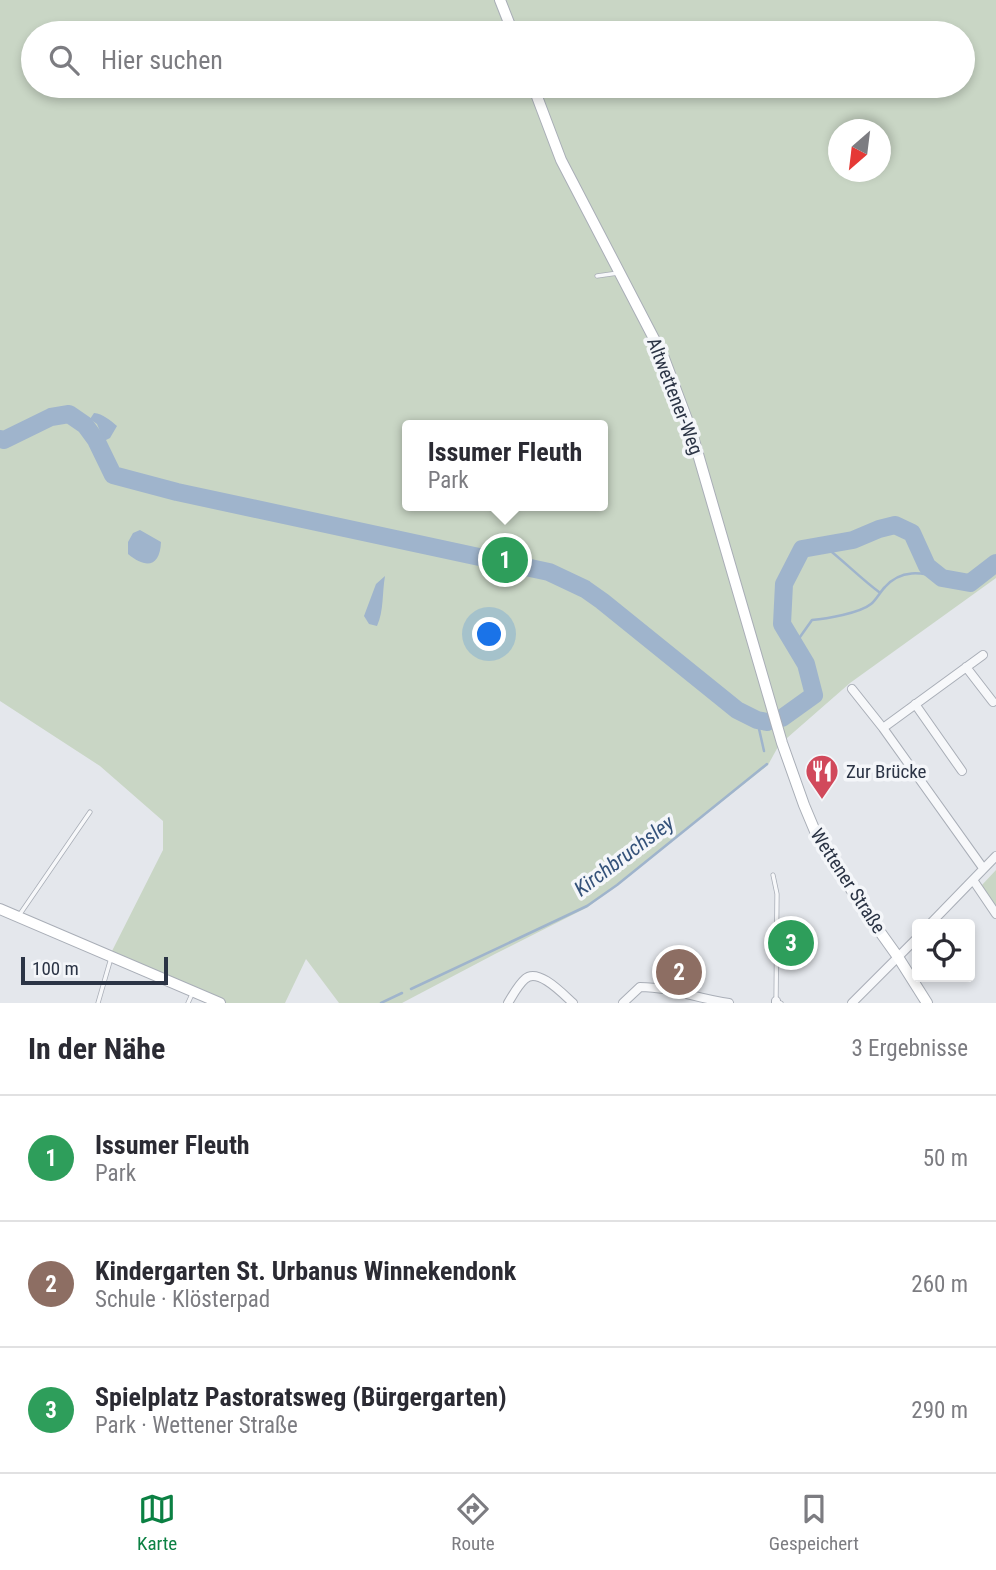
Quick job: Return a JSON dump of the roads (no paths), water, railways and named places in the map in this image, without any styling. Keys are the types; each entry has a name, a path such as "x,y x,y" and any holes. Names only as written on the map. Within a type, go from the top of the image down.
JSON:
{"street":[{"path":"500,0 508,21"},
{"name":"Altwettener-Weg","path":"538,98 561,160 664,358 691,430 765,682"},
{"path":"883,728 983,655"},
{"path":"966,667 993,702"},
{"name":"Wettener Straße","path":"765,682 804,805 817,836 927,1003"},
{"path":"852,689 983,868"},
{"path":"915,704 962,771"},
{"path":"935,919 996,856"},
{"path":"973,880 996,914"},
{"path":"0,909 220,1003"},
{"path":"852,1003 912,943"},
{"path":"508,1003 524,980 537,975 573,1003"},
{"path":"625,1000 640,986 729,1003"}],"lane":[{"path":"597,276 620,273"},
{"path":"18,916 90,812"},
{"path":"773,874 777,894 778,1002"},
{"path":"98,1003 112,956"},
{"path":"188,1003 193,991"}],"water":[{"path":"94,413 117,426 110,438 104,441 97,424 90,419"},
{"path":"140,530 161,542 158,557 151,563 141,562 128,554 128,542 133,533"},
{"path":"385,576 377,626 369,624 364,616 376,584"}],"waterway":[{"path":"0,439 4,440 51,417 69,414 85,425 96,440 113,475 177,492 549,572 585,589 602,601 737,710 767,722"},
{"path":"782,718 814,695 806,664 782,624 784,584 802,549 853,540 895,525 912,533 927,566 942,578 970,583 996,563"},
{"path":"823,545 879,592"},
{"path":"795,644 812,620 843,615 866,607 898,577 919,573 942,578"},
{"name":"Kirchbruchsley","path":"757,720 764,751"},
{"name":"Kirchbruchsley","path":"411,989 587,906 767,764"},
{"name":"Kirchbruchsley","path":"381,1003 402,993"}],"place":[{"name":"Issumer Fleuth","path":"505,560"},
{"name":"Zur Brücke","path":"822,801"},
{"name":"Spielplatz Pastoratsweg (Bürgergarten)","path":"791,943"},
{"name":"Kindergarten St. Urbanus Winnekendonk","path":"679,972"}]}
